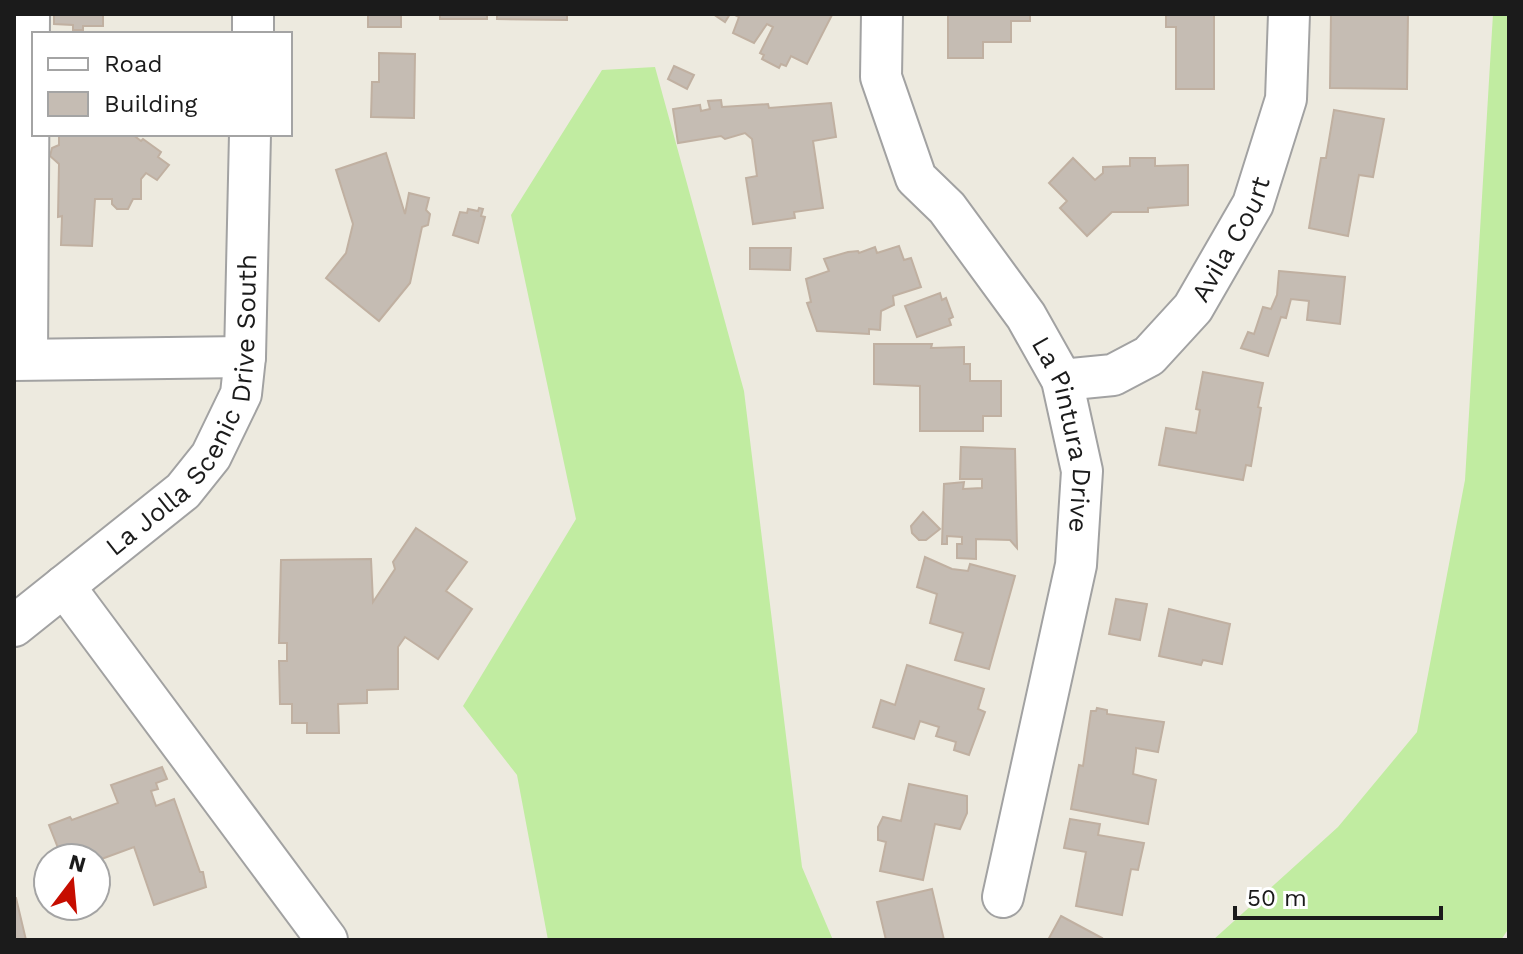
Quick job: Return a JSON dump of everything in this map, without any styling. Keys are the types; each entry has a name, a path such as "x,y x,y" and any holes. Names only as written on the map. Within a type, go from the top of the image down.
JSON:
{"street":[{"path":"29,14 20,360 245,357"},
{"name":"La Pintura Drive","path":"882,14 881,77 916,178 947,208 1026,316 1062,380 1082,471 1076,565 1003,897"},
{"name":"Avila Court","path":"1062,380 1113,375 1149,356 1193,308 1253,204 1286,99 1289,14"},
{"name":"La Jolla Scenic Drive South","path":"14,626 183,491 211,456 241,394 245,357 250,136"},
{"path":"64,586 327,940"}],"green space":[{"path":"1493,14 1509,14 1509,928 1501,940 1213,940 1338,827 1417,732 1465,480"},
{"path":"655,67 744,391 802,867 833,940 548,940 517,775 463,706 576,519 511,215 602,70"}],"building":[{"path":"54,14 103,14 103,26 83,26 83,30 73,30 73,25 54,24"},
{"path":"368,14 401,14 401,27 368,27"},
{"path":"440,14 487,14 487,19 440,19"},
{"path":"497,14 567,14 567,20 497,19"},
{"path":"713,14 730,14 725,22"},
{"path":"733,14 832,15 807,64 791,56 786,66 781,64 779,68 762,59 764,55 760,53 773,27 767,24 754,43 733,33 739,17"},
{"path":"948,14 1030,14 1030,21 1011,21 1011,42 983,42 983,58 948,58"},
{"path":"1166,14 1214,14 1214,89 1176,89 1176,27 1166,27"},
{"path":"1331,14 1408,14 1407,89 1330,88"},
{"path":"379,53 415,54 414,118 371,117 372,82 379,82"},
{"path":"674,66 694,75 687,89 668,79"},
{"path":"721,100 722,107 768,104 769,108 831,103 836,137 813,141 823,208 794,212 795,218 753,224 746,178 757,176 752,139 745,133 725,139 721,136 678,143 673,109 700,105 701,111 710,109 708,101"},
{"path":"1334,110 1384,119 1373,177 1359,175 1348,236 1309,228 1321,158 1326,158"},
{"path":"59,136 135,136 161,152 158,157 169,165 157,180 146,173 141,179 141,199 133,199 128,209 117,209 112,199 95,199 92,246 61,245 59,164 50,156 52,148 59,145"},
{"path":"386,153 405,214 409,193 429,198 426,210 430,214 428,225 422,227 410,283 379,321 326,278 346,253 353,224 336,170"},
{"path":"1073,158 1095,180 1103,173 1103,167 1130,166 1130,158 1155,158 1155,166 1188,165 1188,205 1148,208 1148,212 1112,212 1087,236 1060,208 1067,201 1049,183"},
{"path":"479,208 483,209 481,216 485,217 478,243 453,235 460,212 467,213 468,209 478,211"},
{"path":"899,246 904,260 911,258 921,287 893,296 894,305 881,311 880,330 869,329 869,334 817,331 807,303 811,302 806,279 829,271 824,259 875,247 877,253"},
{"path":"750,248 791,248 790,270 750,269"},
{"path":"1279,271 1345,277 1340,324 1307,320 1309,301 1291,299 1286,318 1281,317 1268,356 1241,348 1248,332 1254,334 1263,307 1271,309 1277,295"},
{"path":"940,293 942,300 946,298 953,317 949,319 951,325 917,337 905,306"},
{"path":"874,344 964,347 964,364 970,364 970,381 1001,381 1001,416 983,416 983,431 920,431 920,386 874,384"},
{"path":"1203,372 1263,383 1251,466 1246,465 1243,480 1159,465 1166,428 1196,433 1200,410 1196,409"},
{"path":"961,447 1015,449 1017,548 1010,540 976,539 976,559 957,558 957,544 962,544 962,537 947,536 947,544 942,544 944,484 964,482 963,489 982,488 982,479 960,479"},
{"path":"923,512 940,529 926,540 919,540 912,533 911,526"},
{"path":"416,528 467,562 446,591 472,609 438,659 405,637 398,647 398,689 367,690 367,703 338,704 339,733 307,733 307,723 292,723 292,704 280,704 279,661 287,661 287,643 279,643 281,560 371,559 373,602 395,569 393,562"},
{"path":"925,557 952,569 968,571 970,564 1015,576 989,669 955,660 963,633 930,623 937,594 917,587"},
{"path":"1116,599 1147,604 1140,640 1109,634"},
{"path":"1169,609 1230,624 1222,664 1203,660 1201,665 1159,656"},
{"path":"907,665 984,689 978,709 985,712 969,755 954,750 956,742 936,736 939,727 920,721 914,739 873,727 881,700 895,705"},
{"path":"1097,708 1107,710 1107,714 1164,722 1158,752 1136,748 1133,774 1156,780 1148,824 1071,809 1079,765 1083,766 1091,711"},
{"path":"162,767 167,779 156,783 158,789 151,791 156,806 174,799 206,887 154,905 134,847 112,855 112,842 56,842 49,825 118,803 111,785"},
{"path":"909,784 967,796 967,813 960,829 935,824 923,880 880,871 886,842 878,840 878,827 883,817 901,821"},
{"path":"1070,819 1100,824 1098,835 1144,843 1138,870 1131,869 1122,915 1076,906 1086,852 1064,848"},
{"path":"932,889 944,940 886,940 877,902"},
{"path":"16,898 26,940 14,940"},
{"path":"1061,916 1102,938 1101,940 1048,940"}]}
